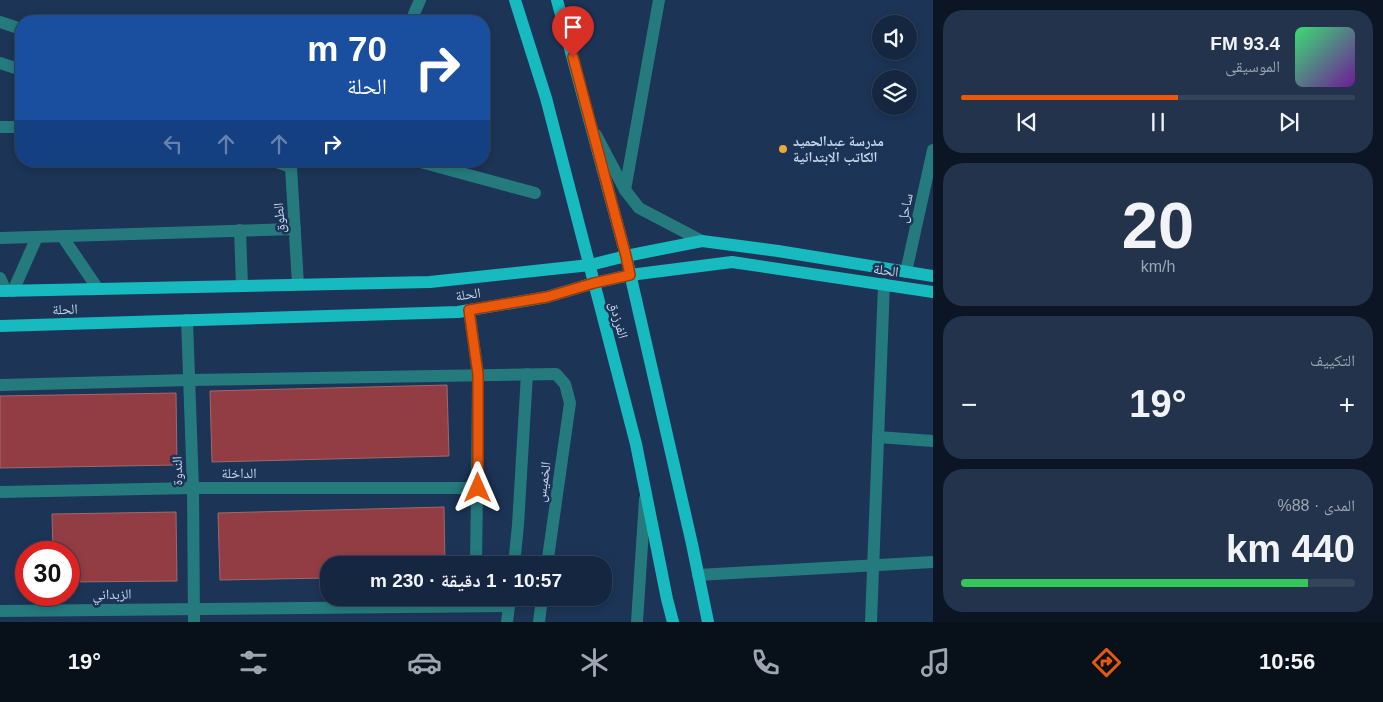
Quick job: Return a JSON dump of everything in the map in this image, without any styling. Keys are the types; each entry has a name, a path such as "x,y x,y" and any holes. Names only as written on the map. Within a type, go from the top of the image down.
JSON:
{"main road":[{"name":"الفرزدق","path":"515,0 546,98 636,444 673,622"},
{"name":"الفرزدق","path":"557,0 626,256 708,622"},
{"name":"الحلة","path":"6,291 430,282 590,265 702,241 933,276"},
{"name":"الحلة","path":"0,326 448,312 547,297 630,275 732,262 933,292"}],"street":[{"path":"414,15 420,0"},
{"path":"625,190 659,0"},
{"path":"0,22 15,27"},
{"path":"0,63 15,68"},
{"name":"الفرزدق","path":"592,126 625,190 639,208 702,241"},
{"path":"0,128 15,127"},
{"name":"ساحل","path":"906,272 933,150"},
{"name":"الطوق","path":"291,167 298,284"},
{"path":"440,167 535,192"},
{"path":"0,238 295,229"},
{"path":"240,230 242,286"},
{"path":"62,236 98,289"},
{"path":"6,291 37,237"},
{"path":"0,278 6,291"},
{"path":"871,622 884,284"},
{"path":"469,310 478,374 476,556"},
{"name":"الندوة","path":"187,320 193,488 194,622"},
{"path":"0,385 527,374 515,556"},
{"name":"الخميس","path":"527,374 556,374 565,384 570,403 548,556"},
{"path":"878,438 933,441"},
{"name":"الداخلة","path":"0,492 193,488 478,488"},
{"path":"637,622 646,491"},
{"path":"698,575 933,562"},
{"name":"الزبداني","path":"0,611 320,605"},
{"path":"507,622 509,606"},
{"path":"539,622 541,606"}],"building":[{"path":"447,385 449,456 212,462 210,391"},
{"path":"176,393 177,465 0,468 0,396"},
{"path":"444,507 445,556 320,556 320,578 220,580 218,513"},
{"path":"176,512 177,581 80,582 80,541 53,541 52,514"}],"place":[{"name":"مدرسة عبدالحميد الكاتب الابتدائية","path":"783,149"}],"route":[{"path":"478,488 478,374 469,310 547,297 630,275 573,57"}]}
